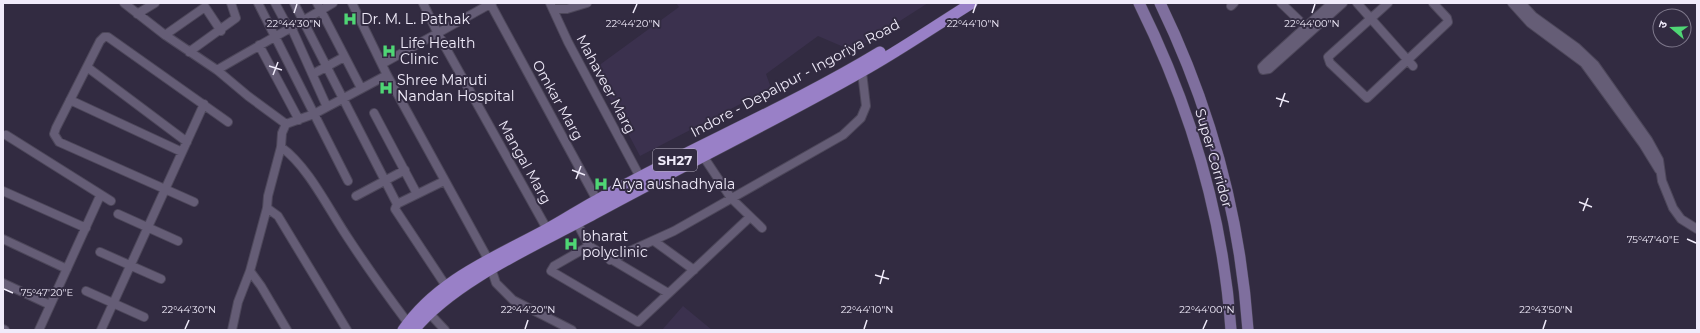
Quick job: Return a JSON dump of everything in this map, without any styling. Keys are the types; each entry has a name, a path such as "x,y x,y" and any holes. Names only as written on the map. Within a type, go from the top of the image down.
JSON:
{"main road":[{"name":"Indore - Depalpur - Ingoriya Road","path":"409,328 451,294 491,270 577,224 600,205 640,177 862,62 959,3"},
{"name":"Indore - Depalpur - Ingoriya Road","path":"409,328 427,302 446,286 488,259 547,229 703,156 862,72 972,3"},
{"name":"Super Corridor","path":"1139,3 1175,82 1192,128 1209,186 1222,246 1229,296 1231,330"},
{"name":"Super Corridor","path":"1160,3 1202,104 1229,192 1241,252 1248,330"}],"street":[{"path":"124,3 165,35 217,70 248,96 286,124"},
{"path":"137,14 155,3"},
{"path":"189,52 221,31 236,18 231,3"},
{"path":"258,3 348,180"},
{"path":"275,3 313,74 327,107"},
{"path":"294,3 387,181 397,204 395,209 446,286"},
{"path":"217,70 259,45 290,29 319,7 333,3"},
{"path":"352,3 387,75 488,259 496,282 513,300 572,330"},
{"name":"Mangal Marg","path":"423,3 438,34 547,229"},
{"path":"382,64 491,3"},
{"name":"Omkar Marg","path":"491,3 600,205"},
{"path":"551,6 568,9 587,3"},
{"path":"1281,3 1306,27"},
{"path":"1332,3 1262,67 1263,70 1269,69 1343,3"},
{"path":"1357,3 1411,62"},
{"path":"1388,3 1328,57 1330,63 1367,98 1411,62 1448,22 1447,18 1433,3"},
{"path":"1512,3 1530,23 1584,63 1638,137 1659,171 1665,191 1673,208 1681,219 1697,229"},
{"path":"1521,3 1533,16 1576,47 1595,65 1648,140 1659,160 1659,171"},
{"name":"Mahaveer Marg","path":"551,6 568,42 640,177"},
{"path":"165,35 205,7 221,31"},
{"path":"319,7 361,88"},
{"path":"194,202 66,145 56,139 54,134 56,128 100,41 104,37 108,37 228,122"},
{"path":"259,45 299,120"},
{"path":"313,74 344,57"},
{"path":"87,68 187,142"},
{"path":"610,260 654,241 713,210 731,198 843,135 861,118 866,106 862,72"},
{"path":"232,330 238,302 250,271 267,208 268,196 281,147 282,133 286,124 314,114 387,75"},
{"path":"70,100 182,152"},
{"path":"101,330 204,104"},
{"path":"374,114 417,194"},
{"path":"6,135 100,196 111,201"},
{"path":"281,147 290,154 310,179 369,270 409,328"},
{"path":"703,156 731,198 762,228"},
{"path":"356,196 387,181 405,170"},
{"path":"397,204 444,181"},
{"path":"3,191 86,228"},
{"path":"39,330 100,196"},
{"path":"267,208 278,216 347,330"},
{"path":"118,214 178,241"},
{"path":"589,246 554,266 551,271 638,322 750,217"},
{"path":"577,224 589,246 610,260 668,293"},
{"path":"3,238 67,269"},
{"path":"654,241 694,270"},
{"path":"100,252 161,279"},
{"path":"250,271 261,286 287,330"},
{"path":"3,283 50,305"},
{"path":"86,291 144,317"},
{"path":"429,313 443,329"}],"shaded area":[{"path":"676,3 928,3 853,51 818,36 766,74 771,88 640,156 594,69 679,7"},
{"path":"683,306 712,330 662,330"}],"place":[{"name":"Dr. M. L. Pathak","path":"350,19"},
{"name":"Life Health Clinic","path":"389,51"},
{"name":"Shree Maruti Nandan Hospital","path":"386,88"},
{"name":"Arya aushadhyala","path":"601,184"},
{"name":"bharat polyclinic","path":"571,244"}]}
